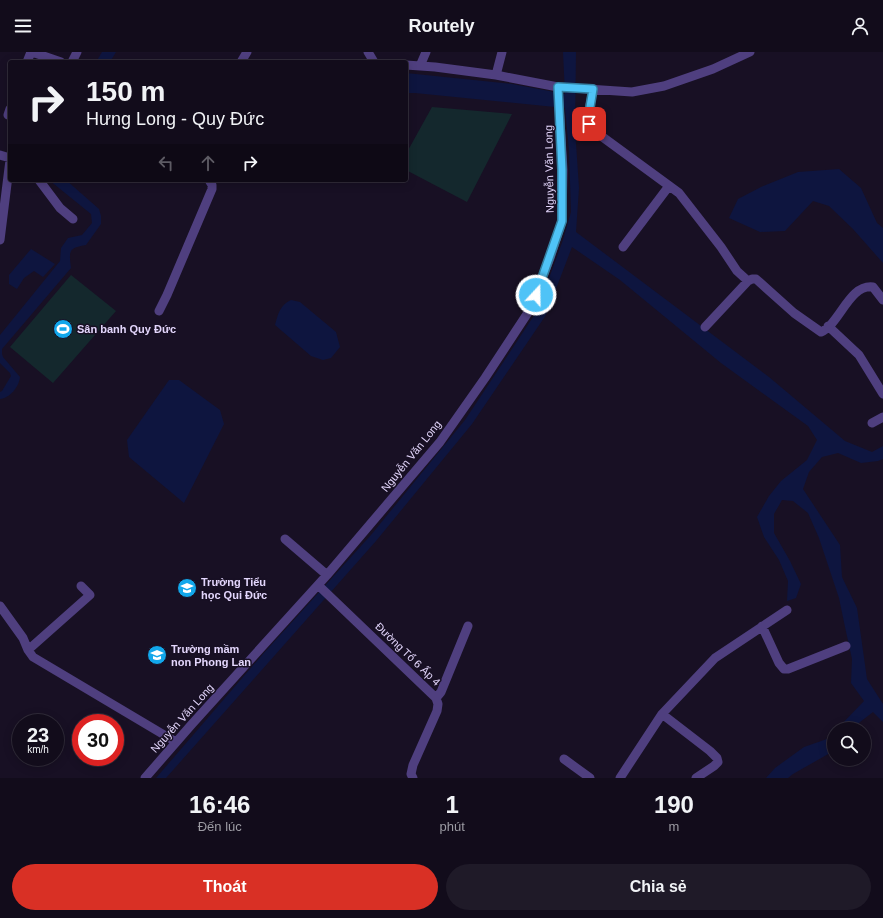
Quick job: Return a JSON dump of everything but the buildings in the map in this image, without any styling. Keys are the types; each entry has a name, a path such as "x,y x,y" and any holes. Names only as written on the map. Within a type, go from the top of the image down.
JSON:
{"street":[{"path":"31,52 54,60"},
{"path":"420,66 426,52"},
{"path":"496,75 502,52"},
{"path":"408,65 496,75 560,87 632,92 664,86 713,69 750,52"},
{"name":"Nguyễn Văn Long","path":"145,778 327,575 440,442 485,378 531,308 562,221 560,87"},
{"path":"593,89 589,113 589,124 593,130 679,193 721,247 737,271 748,281"},
{"path":"0,240 8,175"},
{"path":"40,182 60,208 73,219"},
{"path":"159,311 168,295 212,189 210,182"},
{"path":"624,247 668,186"},
{"path":"705,327 748,281 752,279 756,279 794,313 821,332 828,326 856,292 863,287 873,287 883,300"},
{"path":"828,326 859,356 883,394"},
{"path":"872,423 883,417"},
{"path":"285,539 327,575"},
{"name":"Đường Tổ 6 Ấp 4","path":"318,585 436,698 438,704 437,711 413,765 411,774 413,778"},
{"path":"28,650 90,595 81,586"},
{"path":"0,606 23,638 33,657 176,742"},
{"path":"620,778 662,714 715,658 787,610"},
{"path":"436,698 441,692 468,626"},
{"path":"762,626 779,663 784,669 788,669 846,646"},
{"path":"662,714 717,758 718,762 714,766 696,778"},
{"path":"564,759 590,778"}],"green space":[{"path":"432,107 512,114 467,202 408,171 408,150"},
{"name":"Sân banh Quy Đức","path":"71,275 116,311 53,383 10,347"}],"shaded area":[{"path":"102,52 116,52 111,60 97,60"},
{"path":"563,52 576,52 575,128 579,188 576,232 769,377 845,441 872,452 883,446 883,459 878,461 861,463 838,453 822,457 809,472 803,489 840,545 842,577 857,608 867,679 883,704 883,722 873,712 860,722 844,722 864,701 851,683 852,659 839,598 819,538 808,513 793,501 782,500 774,514 774,533 801,584 796,598 787,601 788,581 779,560 764,537 757,517 769,496 781,481 807,460 817,440 808,426 721,363 620,280 572,247 546,315 472,424 376,541 166,778 156,778 263,654 371,535 465,420 537,311 563,240 571,212 569,150 565,108 408,93 408,73 512,84 565,94"},
{"path":"839,169 861,188 877,223 883,228 883,263 853,229 829,206 813,201 785,231 760,232 729,218 738,199 761,187 798,172"},
{"path":"51,182 68,182 99,209 101,224 86,245 76,247 71,251 71,268 2,349 3,357 20,377 18,385 13,391 7,397 0,399 0,392 11,376 0,363 0,335 60,261 61,248 68,238 82,235 92,223 91,214"},
{"path":"31,249 55,264 43,277 34,271 24,278 17,289 9,284 9,275"},
{"path":"291,300 300,302 336,332 340,347 331,358 323,360 311,356 275,325 282,307"},
{"path":"169,380 179,380 220,410 224,424 184,503 129,457 127,440"},
{"path":"827,739 827,755 788,778 766,778 775,768 804,747"}],"place":[{"name":"Sân banh Quy Đức","path":"63,329"},
{"name":"Trường Tiểu học Qui Đức","path":"187,588"},
{"name":"Trường mầm non Phong Lan","path":"157,655"}],"route":[{"path":"536,295 562,221 562,170 558,87 593,89 589,113 589,124"}]}
